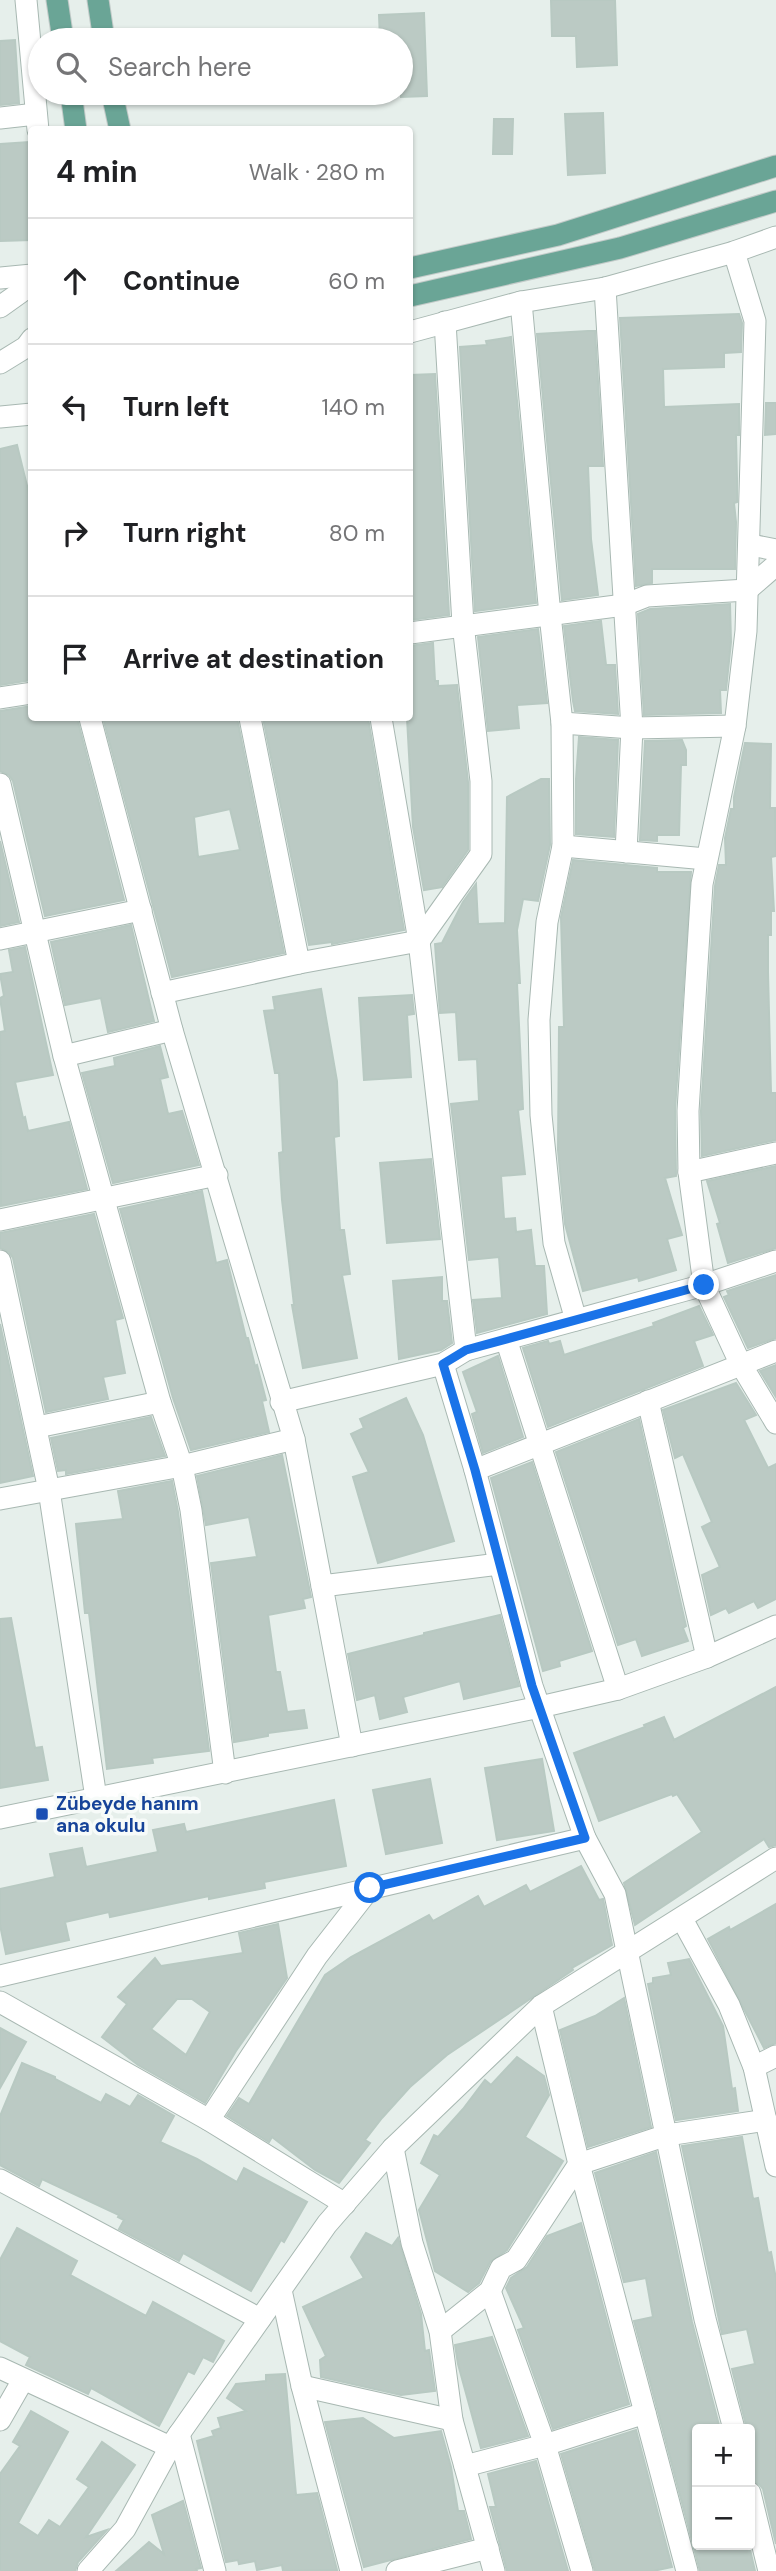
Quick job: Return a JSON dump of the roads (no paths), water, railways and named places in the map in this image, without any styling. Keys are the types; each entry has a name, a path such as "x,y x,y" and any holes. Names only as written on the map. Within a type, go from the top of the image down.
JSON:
{"main road":[{"path":"57,0 61,28"},
{"path":"98,0 102,28"},
{"path":"73,105 75,126"},
{"path":"115,105 119,126"},
{"path":"413,267 558,235 776,166"},
{"path":"413,295 620,248 776,201"}],"street":[{"path":"26,0 29,28"},
{"path":"0,118 37,122"},
{"path":"413,331 522,302 605,288 734,252 776,237"},
{"path":"734,252 766,323 746,631 735,726 702,884 689,1097 690,1172 704,1285 740,1363 776,1423"},
{"path":"0,278 28,276"},
{"path":"0,307 21,292 28,282"},
{"path":"605,288 632,728 626,852"},
{"path":"522,302 562,723 563,846 547,922 539,1020 541,1115 554,1243 576,1320"},
{"path":"162,993 299,963 419,941 481,854 481,781 464,625 445,322"},
{"path":"0,363 28,345"},
{"path":"0,417 28,420"},
{"path":"751,545 776,550"},
{"path":"413,633 624,605 647,596 747,590 776,565"},
{"path":"0,698 28,694"},
{"path":"91,721 172,1030 293,1439 352,1746"},
{"path":"251,721 299,963"},
{"path":"382,721 419,941 466,1350"},
{"path":"562,723 632,728 735,726"},
{"path":"0,784 64,1056 160,1402 182,1466 191,1510 225,1773"},
{"path":"563,846 706,859"},
{"path":"0,939 141,910"},
{"path":"64,1056 172,1030"},
{"path":"690,1172 776,1153"},
{"path":"0,1220 217,1175"},
{"path":"0,1261 49,1490 96,1798"},
{"path":"281,1402 443,1364 466,1350 704,1285 776,1261"},
{"path":"506,1339 618,1689"},
{"path":"475,1470 776,1351"},
{"path":"443,1364 475,1470 532,1686 585,1838 615,1894 705,2319 733,2424"},
{"path":"648,1401 707,1657"},
{"path":"37,1427 160,1402"},
{"path":"0,1499 182,1466 293,1439"},
{"path":"323,1586 499,1564"},
{"path":"0,1818 618,1689 707,1657 776,1626"},
{"path":"0,1976 585,1838"},
{"path":"88,2571 125,2529 174,2440 327,2224 393,2148 541,2006 776,1858"},
{"path":"209,2120 317,1956 370,1888"},
{"path":"682,1919 729,2005 754,2067 776,2166"},
{"path":"0,2002 209,2120 345,2204"},
{"path":"541,2006 579,2164 687,2571"},
{"path":"754,2067 776,2056"},
{"path":"440,2331 490,2291 501,2268 516,2260 579,2164 667,2135 766,2120"},
{"path":"393,2148 412,2243 440,2331 452,2420 494,2571"},
{"path":"0,2180 260,2319"},
{"path":"281,2290 302,2386 351,2571"},
{"path":"490,2291 545,2445 582,2571"},
{"path":"0,2368 23,2380 174,2440"},
{"path":"0,2420 23,2380"},
{"path":"302,2386 452,2420"},
{"path":"465,2466 545,2445 645,2413"},
{"path":"174,2440 215,2571"},
{"path":"755,2514 769,2571"},
{"path":"397,2571 488,2549"}],"place":[{"name":"Zübeyde hanım ana okulu","path":"42,1814"}]}
